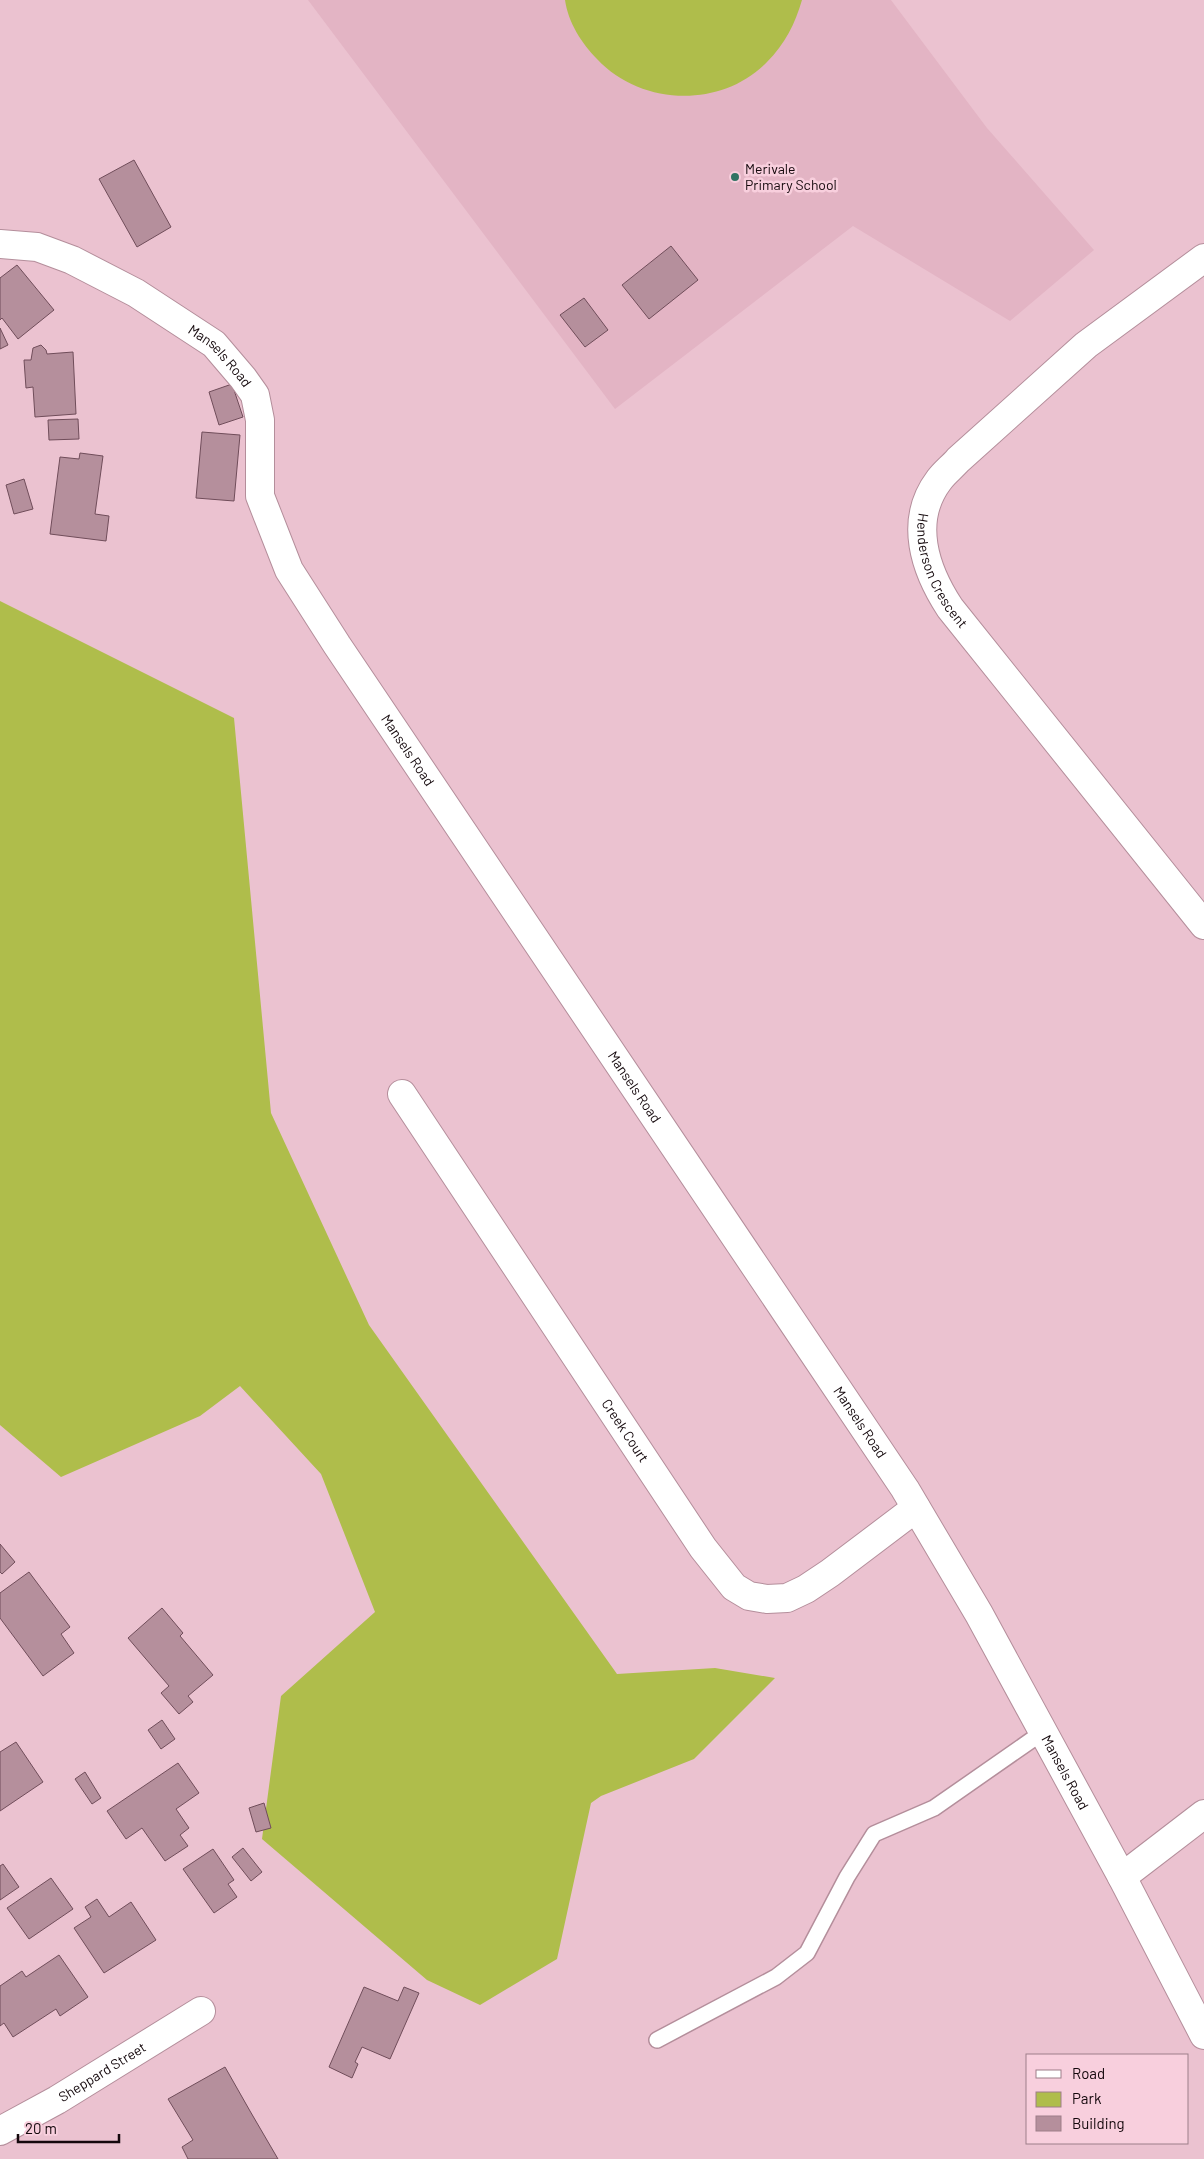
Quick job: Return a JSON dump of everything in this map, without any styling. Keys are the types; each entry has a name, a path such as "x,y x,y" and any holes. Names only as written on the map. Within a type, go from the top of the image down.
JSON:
{"street":[{"name":"Mansels Road","path":"0,244 37,247 72,260 136,293 214,344 255,394 260,420 260,496 289,570 337,645 820,1362 916,1508 979,1614 1122,1877 1204,2035"},
{"name":"Henderson Crescent","path":"1204,258 1086,345 958,460 939,480 928,500 923,517 922,540 928,568 938,590 950,608 1204,925"},
{"name":"Creek Court","path":"402,1094 703,1548 734,1587 749,1596 768,1599 787,1598 806,1589 830,1573 916,1508"},
{"path":"1122,1877 1204,1814"},
{"name":"Sheppard Street","path":"0,2130 57,2100 201,2011"}],"lane":[{"path":"657,2040 776,1977 807,1953 847,1877 874,1834 934,1808 1043,1732"}],"shaded area":[{"name":"Merivale Primary School","path":"308,0 891,0 987,128 1094,250 1010,321 853,226 615,409"}],"green space":[{"path":"565,0 802,0 793,25 784,41 767,62 748,77 727,88 705,94 681,96 658,93 636,86 615,75 597,59 581,40 572,24"},
{"path":"0,601 234,718 271,1113 369,1325 617,1674 715,1668 775,1678 694,1759 601,1796 591,1803 557,1959 480,2005 427,1980 262,1839 281,1696 375,1612 321,1474 240,1386 200,1416 61,1477 0,1425"}],"building":[{"path":"134,160 171,227 137,247 99,179"},
{"path":"671,246 698,280 649,319 622,285"},
{"path":"17,265 54,310 18,339 2,318 0,320 0,278"},
{"path":"584,298 608,330 585,347 560,315"},
{"path":"0,328 8,345 0,349"},
{"path":"41,345 47,354 73,352 76,414 35,417 33,387 26,388 24,360 31,360 33,348"},
{"path":"232,384 243,417 219,425 209,392"},
{"path":"78,419 79,439 49,440 48,420"},
{"path":"202,432 240,435 234,501 196,498"},
{"path":"80,453 103,456 95,514 109,516 106,541 50,534 60,457 79,459"},
{"path":"24,479 33,509 14,514 6,485"},
{"path":"0,1544 15,1562 2,1574 0,1572"},
{"path":"29,1572 70,1627 61,1634 74,1653 43,1676 0,1618 0,1593"},
{"path":"162,1608 183,1633 180,1636 213,1675 188,1696 193,1702 179,1714 161,1693 169,1686 128,1638"},
{"path":"162,1720 175,1739 161,1749 148,1730"},
{"path":"16,1742 43,1782 0,1811 0,1752"},
{"path":"178,1763 199,1793 176,1809 189,1828 180,1835 188,1846 165,1861 142,1828 126,1839 107,1811"},
{"path":"85,1772 101,1798 92,1804 75,1779"},
{"path":"264,1803 271,1828 256,1832 249,1808"},
{"path":"243,1848 262,1872 251,1881 232,1857"},
{"path":"213,1849 234,1880 228,1884 237,1897 214,1913 183,1869"},
{"path":"3,1864 19,1887 0,1900 0,1866"},
{"path":"51,1878 73,1909 29,1939 7,1908"},
{"path":"97,1899 109,1917 131,1902 156,1940 104,1973 74,1928 91,1917 85,1907"},
{"path":"59,1955 88,1997 60,2016 56,2009 13,2037 4,2023 0,2026 0,1986 22,1971 26,1977"},
{"path":"364,1987 398,2001 404,1987 419,1993 390,2059 362,2047 355,2062 358,2064 352,2078 329,2067"},
{"path":"225,2067 278,2159 188,2159 182,2147 193,2140 168,2099"}],"place":[{"name":"Merivale Primary School","path":"735,177"}]}
